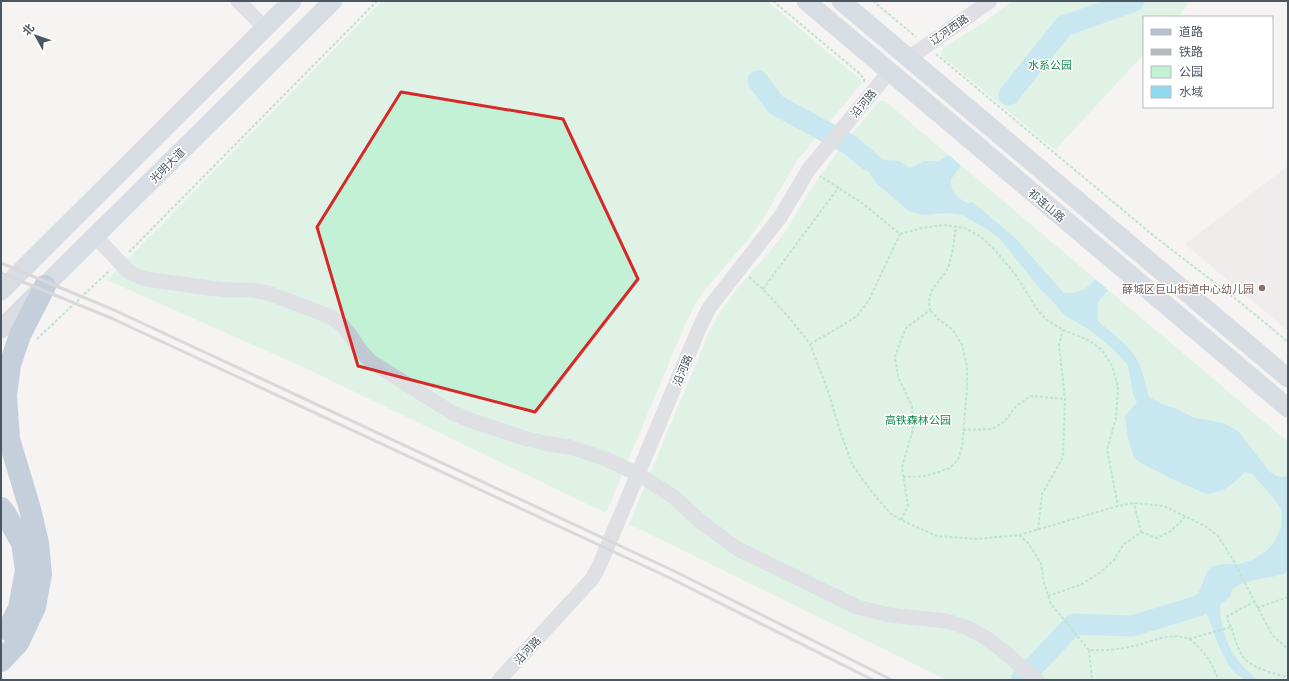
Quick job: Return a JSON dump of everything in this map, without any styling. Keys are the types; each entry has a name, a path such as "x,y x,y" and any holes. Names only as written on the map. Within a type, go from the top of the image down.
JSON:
{"highway":[{"path":"1,661 18,643 35,607 41,574 38,543 32,516 9,438 6,395 10,365 20,335 45,286"},
{"path":"1,508 22,543 26,570 19,608 1,640"}],"main road":[{"path":"1,291 292,1"},
{"name":"光明大道","path":"1,330 333,1"},
{"name":"祁连山路","path":"806,1 1288,408"},
{"name":"祁连山路","path":"841,1 1288,378"}],"street":[{"path":"238,1 265,28"},
{"name":"辽河西路","path":"908,58 990,1"},
{"name":"沿河路","path":"499,680 592,579 600,564 709,308 781,216 810,169 889,72"},
{"path":"95,236 119,262 135,276 146,279 210,288 226,290 252,290 268,293 331,317 341,324 370,360 451,412 472,421 524,438 548,444 570,447 606,459 638,474 674,497 701,522 738,549 857,607 890,615 947,621 968,628 986,638 1037,680"}],"path":[{"path":"33,343 119,262 377,1"},
{"path":"773,1 858,72 864,79 864,87"},
{"path":"873,1 1154,236 1246,307 1288,342"},
{"path":"810,169 862,203 900,234"},
{"path":"763,289 839,187"},
{"path":"810,344 857,316 869,300 900,234 922,228 943,225 965,228 982,237 996,250 1015,274 1037,309 1047,320 1063,330 1088,340 1102,350 1112,366 1118,387 1116,418 1107,449 1118,506"},
{"path":"903,477 926,476 950,468 958,460 962,447 967,388 967,366 962,345 953,330 930,310 929,302 933,287 949,266 956,227"},
{"path":"739,269 763,289 792,321 810,344 828,391 852,464 871,490 890,512 901,520 937,536 977,539 1019,535 1118,506 1134,503 1164,506 1205,526 1218,536 1233,560 1246,588 1272,635 1288,649"},
{"path":"901,520 908,506 902,467 913,429 912,406 898,376 895,357 906,328 930,310"},
{"path":"1038,530 1042,494 1063,457 1065,399 1059,345 1063,330"},
{"path":"963,430 992,429 1004,422 1016,406 1031,396 1065,399"},
{"path":"1134,503 1141,532"},
{"path":"1141,532 1157,538 1171,531 1185,517"},
{"path":"1048,596 1080,585 1101,572 1114,560 1123,545 1141,532"},
{"path":"1019,535 1028,543 1041,563 1044,583 1051,604 1090,650 1092,680"},
{"path":"1257,608 1288,597"},
{"path":"1253,601 1228,616 1227,619 1238,646 1248,662 1276,674 1288,677"},
{"path":"1188,639 1231,627"},
{"path":"1090,650 1106,651 1158,639 1177,636 1184,637 1202,650 1219,680"}],"highlighted area":[{"path":"401,92 563,119 638,279 535,412 358,366 317,227"}],"shaded area":[{"name":"薛城区巨山街道中心幼儿园","path":"1288,166 1288,331 1185,244"}],"green space":[{"path":"382,1 767,1 861,80 862,83 798,159 763,219 750,237 704,291 695,304 606,513 303,367 107,280"},
{"name":"水系公园","path":"1012,1 1190,1 1180,16 1143,16 1143,55 1055,150 941,55 942,50 945,47 986,21"},
{"name":"高铁森林公园","path":"879,101 885,101 1288,442 1288,680 947,680 629,524 708,335 719,314 736,290 787,229 811,189 840,149"}],"water":[{"path":"852,135 867,149 885,160 899,161 910,168 924,161 938,161 949,155 961,166 951,179 954,194 967,203 973,202 1016,239 1064,293 1078,292 1088,286 1095,279 1108,290 1098,302 1098,321 1123,343 1136,358 1142,372 1149,397 1195,418 1223,423 1238,431 1270,472 1278,477 1288,476 1288,572 1253,580 1239,585 1224,597 1220,607 1225,637 1233,653 1244,668 1258,680 1245,680 1234,672 1219,646 1209,619 1198,606 1196,599 1207,572 1213,566 1239,564 1252,560 1265,552 1274,543 1281,528 1282,510 1271,495 1252,474 1245,472 1229,486 1220,491 1209,494 1173,479 1137,460 1130,445 1125,416 1137,402 1133,394 1128,365 1112,348 1090,330 1064,315 1041,290 1000,239 987,229 962,215 947,213 924,215 910,212 876,183 869,172 840,149"}],"waterway":[{"path":"1009,95 1064,26 1134,1"},
{"path":"758,81 776,105 850,145 868,160"},
{"path":"1021,680 1074,624 1132,626 1198,606 1221,591"}],"railway":[{"path":"1,263 114,310 674,571 892,680"},
{"path":"1,273 111,318 670,578 873,680"}],"place":[{"name":"薛城区巨山街道中心幼儿园","path":"1262,288"}]}
